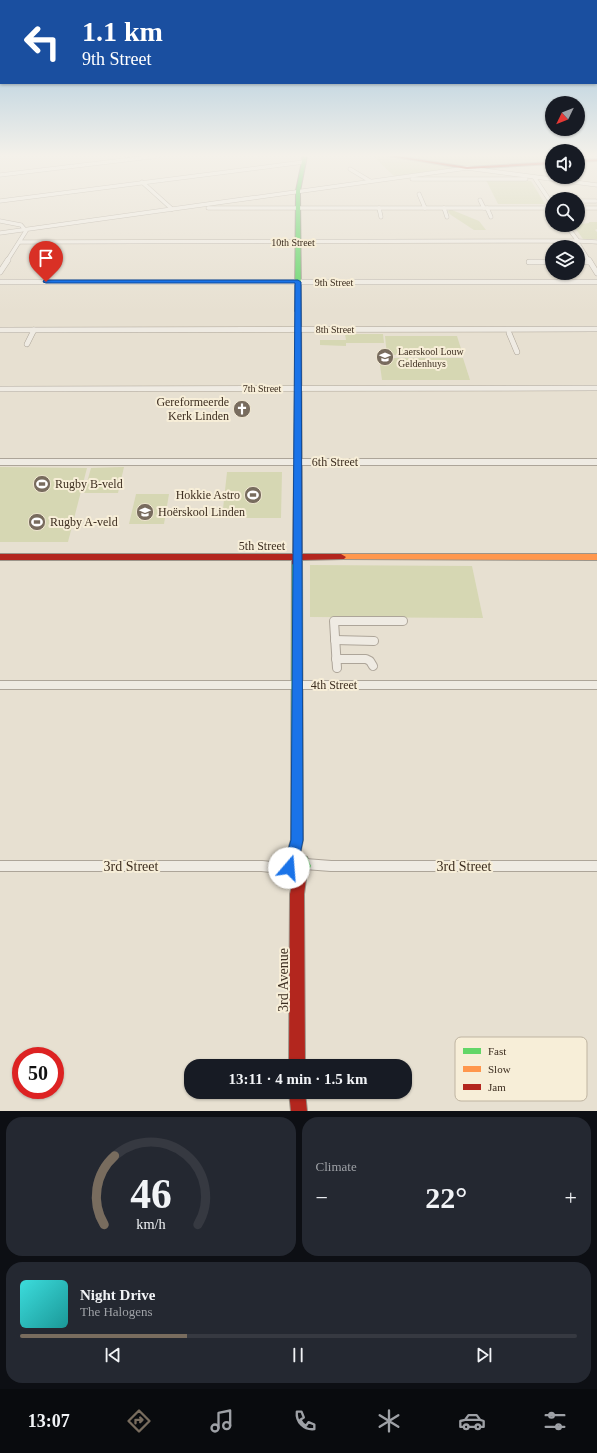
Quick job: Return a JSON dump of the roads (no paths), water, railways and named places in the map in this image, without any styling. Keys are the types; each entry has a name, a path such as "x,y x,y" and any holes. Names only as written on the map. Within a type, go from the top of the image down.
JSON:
{"main road":[{"name":"3rd Avenue","path":"297,1059 297,894 303,866 297,840 296,685 299,462 298,208"},
{"name":"5th Street","path":"0,557 597,557"},
{"name":"3rd Avenue","path":"297,840 290,865 297,894"},
{"path":"300,859 303,866 293,872 290,865 300,859"},
{"path":"294,1111 296,1099"},
{"path":"298,1099 299,1111"}],"street":[{"path":"0,233 182,208 489,208"},
{"path":"379,208 381,218"},
{"path":"444,208 448,217"},
{"path":"486,208 491,218"},
{"path":"585,208 597,208"},
{"path":"0,221 38,228"},
{"path":"21,225 26,229"},
{"path":"0,272 20,242 26,229"},
{"name":"10th Street","path":"20,242 545,242"},
{"name":"10th Street","path":"585,242 597,242"},
{"path":"585,254 597,273"},
{"path":"0,260 8,260"},
{"path":"529,262 545,262"},
{"path":"585,262 590,262"},
{"name":"9th Street","path":"0,282 597,282"},
{"name":"8th Street","path":"0,330 597,329"},
{"path":"26,344 34,330"},
{"path":"509,333 517,352"},
{"name":"7th Street","path":"0,389 597,388"},
{"name":"6th Street","path":"0,462 597,462"},
{"path":"373,666 370,661 366,659 336,663 334,621 403,621"},
{"path":"335,640 374,641"},
{"name":"4th Street","path":"0,685 597,685"},
{"name":"3rd Street","path":"0,866 290,865"},
{"name":"3rd Street","path":"303,866 597,866"}],"place":[{"name":"Laerskool Louw Geldenhuys","path":"385,357"},
{"name":"Gereformeerde Kerk Linden","path":"242,409"},
{"name":"Rugby B-veld","path":"42,484"},
{"name":"Hokkie Astro","path":"253,495"},
{"name":"Hoërskool Linden","path":"145,512"},
{"name":"Rugby A-veld","path":"37,522"}]}
